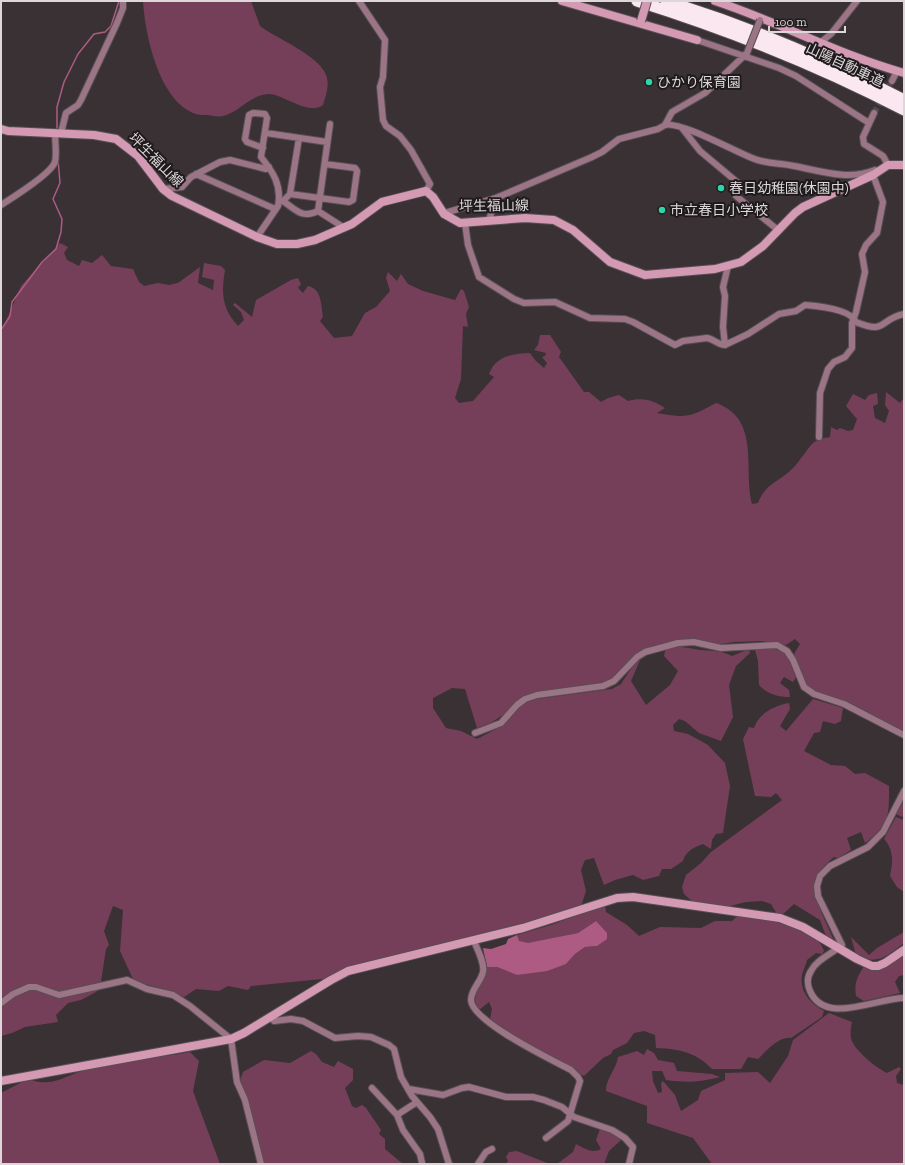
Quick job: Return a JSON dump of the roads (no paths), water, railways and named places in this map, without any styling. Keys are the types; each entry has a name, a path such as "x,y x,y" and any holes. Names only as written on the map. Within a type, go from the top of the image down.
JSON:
{"highway":[{"name":"山陽自動車道","path":"637,1 757,42 837,77 904,110"},
{"name":"山陽自動車道","path":"666,1 767,36 840,68 904,100"}],"street":[{"path":"1,205 32,184 53,166 55,161 58,133 66,113 78,105 81,100 117,23 124,1"},
{"path":"359,1 385,40 384,70 380,87 383,120 386,126 400,136 411,150 430,184 426,191"},
{"path":"562,1 640,22 746,54 796,76 869,122"},
{"path":"640,22 647,1"},
{"path":"715,1 849,54 900,72 892,81"},
{"path":"821,42 831,34 857,1"},
{"path":"665,125 672,112 705,93 746,54 760,18"},
{"path":"263,148 248,142 245,139 249,115 253,113 264,114 267,118 266,132 263,148 261,157 276,176 281,201 303,215 318,211"},
{"path":"874,113 863,136 864,144 883,156 888,165 904,165"},
{"path":"444,214 496,198 597,154 619,138 658,129 671,123 682,128 686,128 754,159 841,175 877,172 883,202 876,233 863,250 865,272 851,331 852,348 845,357 834,362 828,369 820,393 820,437"},
{"path":"318,211 330,124"},
{"name":"坪生福山線","path":"1,128 8,131 94,135 116,139 138,156 163,189 188,205 257,237 277,244 297,244 315,240 361,219 382,202 426,191 433,197 444,214 455,222 465,223 525,218 554,220 573,230 610,262 644,275 715,270 746,259 763,246 795,213 803,207 877,172 888,165"},
{"path":"682,128 700,151 737,182 736,196 778,230"},
{"path":"266,132 327,142"},
{"path":"257,237 281,201 290,194 299,138"},
{"path":"163,189 182,186 196,174 220,162 230,160 266,169 269,167"},
{"path":"290,194 349,202 353,200 358,171 355,168 325,164"},
{"path":"196,174 276,209"},
{"path":"489,220 496,198"},
{"path":"318,211 343,227"},
{"path":"465,223 468,245 479,277 519,301 524,303 555,302 590,318 625,319 675,345 683,341 711,338 720,345 725,345 748,334 779,314 796,311 805,305 847,313 854,317 856,322 871,328 876,328 895,316 904,314"},
{"path":"725,345 723,327 725,296 723,287 728,266"},
{"path":"475,733 501,722 517,705 525,699 537,695 603,686 614,681 637,657 645,652 678,643 694,642 721,648 777,645 787,651 793,660 804,687 814,694 844,704 904,735"},
{"path":"904,791 883,832 868,847 830,866 820,876 816,886 818,896 842,945 815,964 810,971 808,978 808,988 812,996 818,1002 830,1009 904,998"},
{"path":"1,1081 231,1039 271,1018 348,971 523,928 617,898 633,897 780,918 804,927 838,948 872,966 878,966 885,963 904,950"},
{"path":"474,940 484,968 484,973 472,995 470,1001 473,1006 494,1027 571,1070 580,1081 571,1114 565,1125 546,1138"},
{"path":"1,1003 13,994 29,987 36,987 59,995 127,980 147,989 173,995 190,1006 231,1039 238,1082 245,1100 261,1164"},
{"path":"271,1018 274,1021 291,1019 303,1021 335,1038 371,1037 389,1045 394,1049 401,1077 417,1102 438,1129 449,1164"},
{"path":"409,1089 444,1095 469,1087 506,1097 533,1097 544,1100 562,1107 574,1117 612,1130 630,1142 633,1152 630,1164"},
{"path":"372,1088 397,1115 403,1130 420,1154 422,1163"},
{"path":"397,1115 417,1102"},
{"path":"478,1164 486,1152 492,1149"}],"waterway":[{"path":"57,131 57,107 64,82 78,54 94,34 105,32 111,26 119,1"},
{"path":"1,330 10,316 12,302 42,262 56,249 61,232 62,219 53,199 60,183 58,159"}],"tunnel":[{"path":"874,113 892,81"}],"place":[{"name":"ひかり保育園","path":"649,82"},
{"name":"春日幼稚園(休園中)","path":"721,188"},
{"name":"市立春日小学校","path":"662,210"}]}
